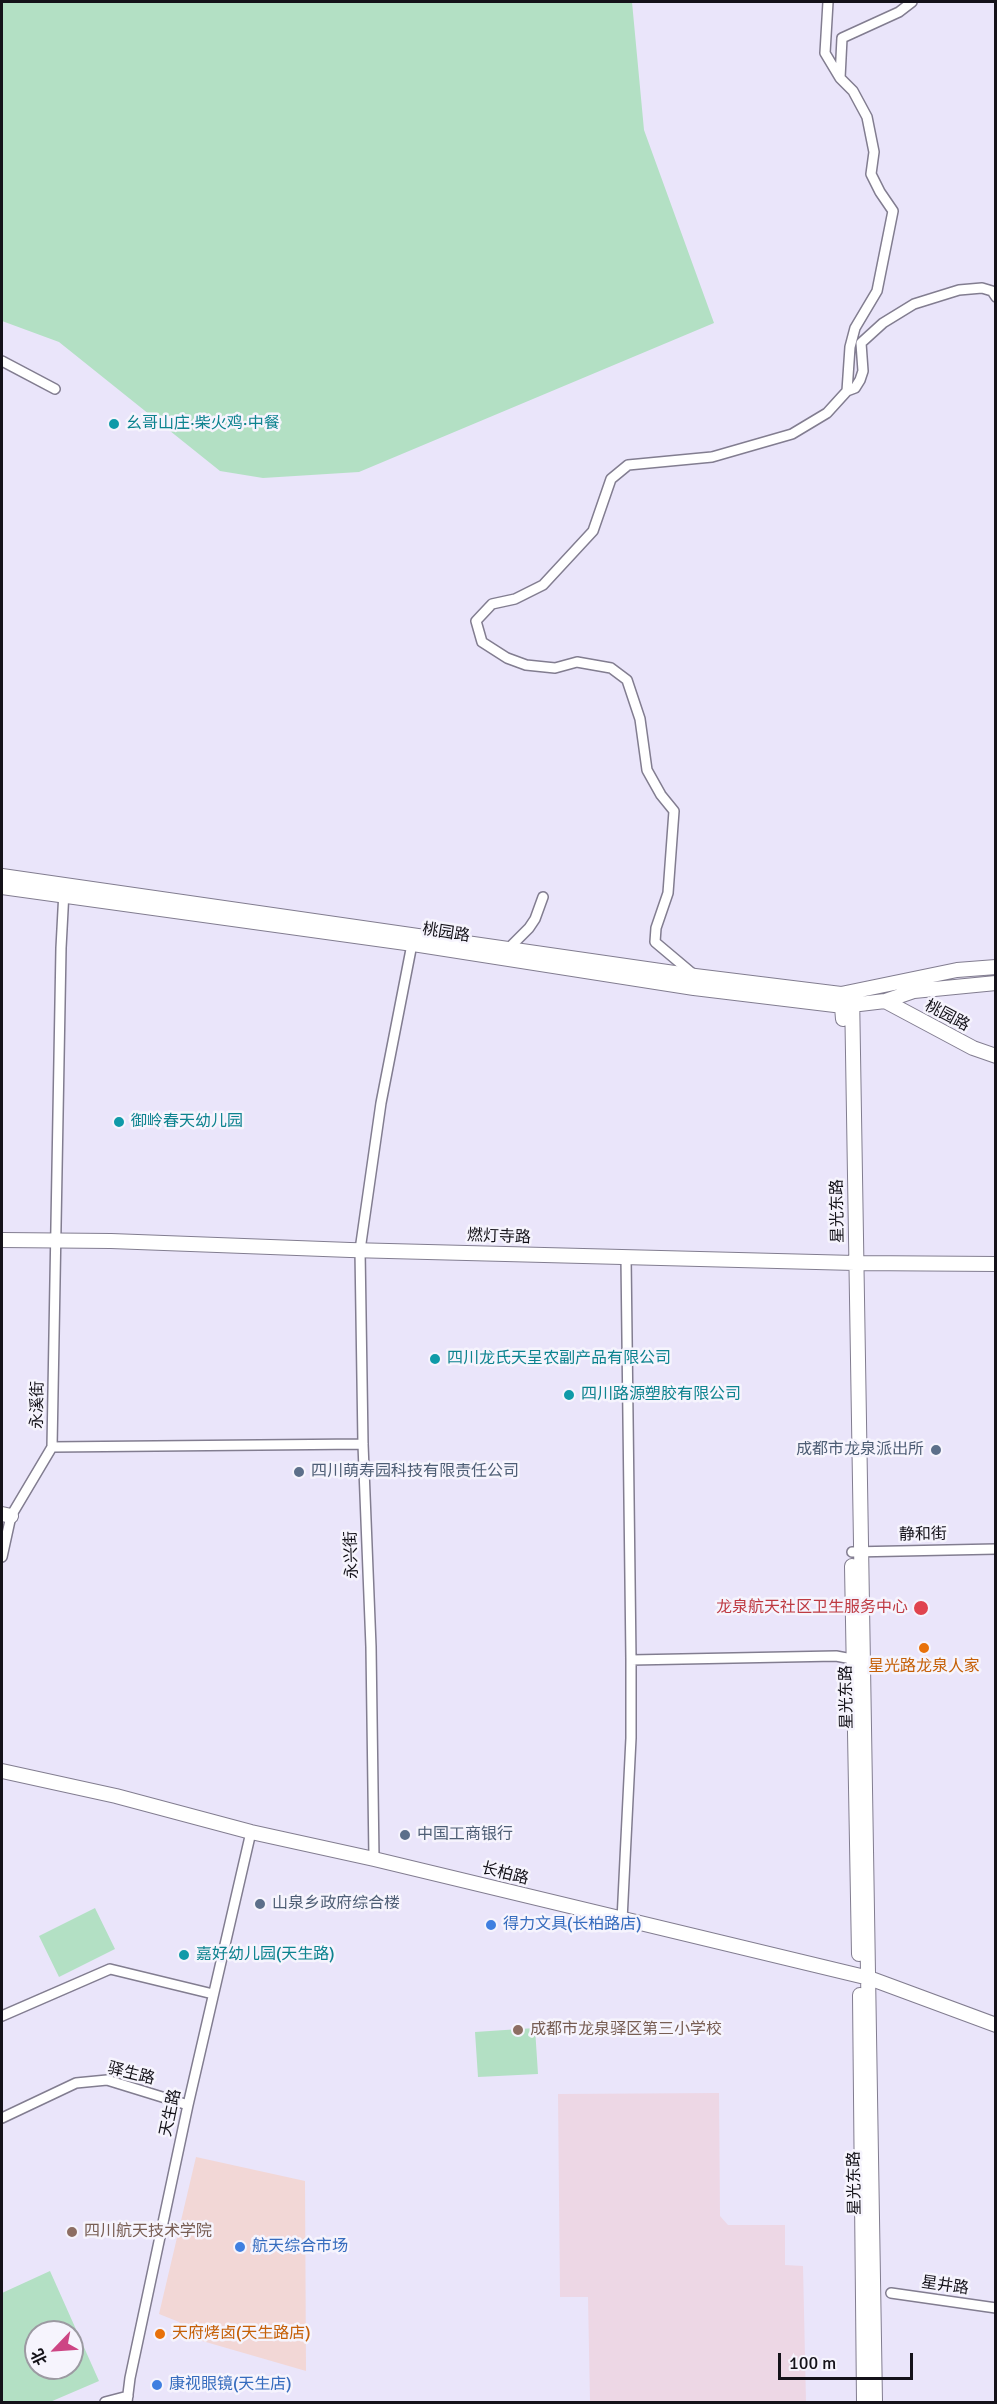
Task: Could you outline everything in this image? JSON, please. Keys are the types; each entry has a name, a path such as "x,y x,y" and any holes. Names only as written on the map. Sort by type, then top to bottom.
{"main road":[{"path":"2,876 64,891"},
{"name":"桃园路","path":"2,887 64,891 413,939 694,988 885,1001 914,991 996,983"},
{"path":"413,939 508,949 847,999 957,970 996,967"},
{"name":"星光东路","path":"847,999 864,1977 875,2403"},
{"name":"桃园路","path":"885,1001 973,1048 996,1056"},
{"name":"燃灯寺路","path":"2,1240 626,1257 996,1264"},
{"name":"星光东路","path":"856,1552 852,1659 864,1977 864,2403"},
{"name":"长柏路","path":"2,1771 116,1796 251,1832 374,1859 864,1977 996,2025"}],"street":[{"path":"828,2 825,53 840,78 853,91 867,117 874,152 871,174 893,211 877,291 855,328 850,347 847,391"},
{"path":"840,78 842,38 899,12 912,2"},
{"path":"695,976 655,942 656,928 668,893 674,811 660,795 647,770 640,719 627,680 611,668 577,662 555,668 526,665 507,658 482,642 476,621 492,603 515,599 543,585 593,531 611,479 628,465 712,457 792,434 827,413 847,391 855,388 863,371 861,343 883,323 914,304 958,290 982,288 992,291 996,297"},
{"path":"2,361 55,389"},
{"name":"永溪街","path":"2,1557 6,1515 52,1447 64,891"},
{"path":"508,949 529,928 543,897"},
{"name":"永兴街","path":"374,1859 371,1647 363,1444 360,1250 381,1103 413,939"},
{"path":"622,1920 631,1738 626,1257"},
{"path":"52,1447 363,1444"},
{"name":"静和街","path":"856,1552 996,1549"},
{"path":"631,1660 836,1656 852,1659"},
{"name":"天生路","path":"128,2399 130,2378 188,2105 251,1832"},
{"path":"2,2016 110,1969 213,1994"},
{"name":"驿生路","path":"2,2118 76,2083 107,2080 188,2105"},
{"name":"星井路","path":"891,2293 996,2308"},
{"path":"105,2403 128,2399"}],"shaded area":[{"path":"719,2093 720,2216 728,2225 785,2225 785,2265 803,2266 806,2402 590,2402 588,2297 560,2297 558,2094"},
{"name":"航天综合市场","path":"196,2157 305,2181 306,2371 192,2338 179,2322 159,2314"}],"green space":[{"path":"2,2 632,2 644,130 714,323 359,472 263,478 220,471 59,342 2,321"},
{"path":"95,1908 115,1949 59,1977 39,1936"},
{"path":"535,2028 538,2074 478,2077 475,2032"},
{"path":"50,2271 72,2320 24,2320 24,2380 84,2380 84,2347 99,2381 50,2402 2,2402 2,2293"}],"place":[{"name":"幺哥山庄·柴火鸡·中餐","path":"114,424"},
{"name":"御岭春天幼儿园","path":"119,1122"},
{"name":"四川龙氏天呈农副产品有限公司","path":"435,1359"},
{"name":"四川路源塑胶有限公司","path":"569,1395"},
{"name":"成都市龙泉派出所","path":"936,1450"},
{"name":"四川萌寿园科技有限责任公司","path":"299,1472"},
{"name":"龙泉航天社区卫生服务中心","path":"921,1608"},
{"name":"星光路龙泉人家","path":"924,1648"},
{"name":"中国工商银行","path":"405,1835"},
{"name":"山泉乡政府综合楼","path":"260,1904"},
{"name":"得力文具(长柏路店)","path":"491,1925"},
{"name":"嘉好幼儿园(天生路)","path":"184,1955"},
{"name":"成都市龙泉驿区第三小学校","path":"518,2030"},
{"name":"四川航天技术学院","path":"72,2232"},
{"name":"航天综合市场","path":"240,2247"},
{"name":"天府烤卤(天生路店)","path":"160,2334"},
{"name":"康视眼镜(天生店)","path":"157,2385"}]}
